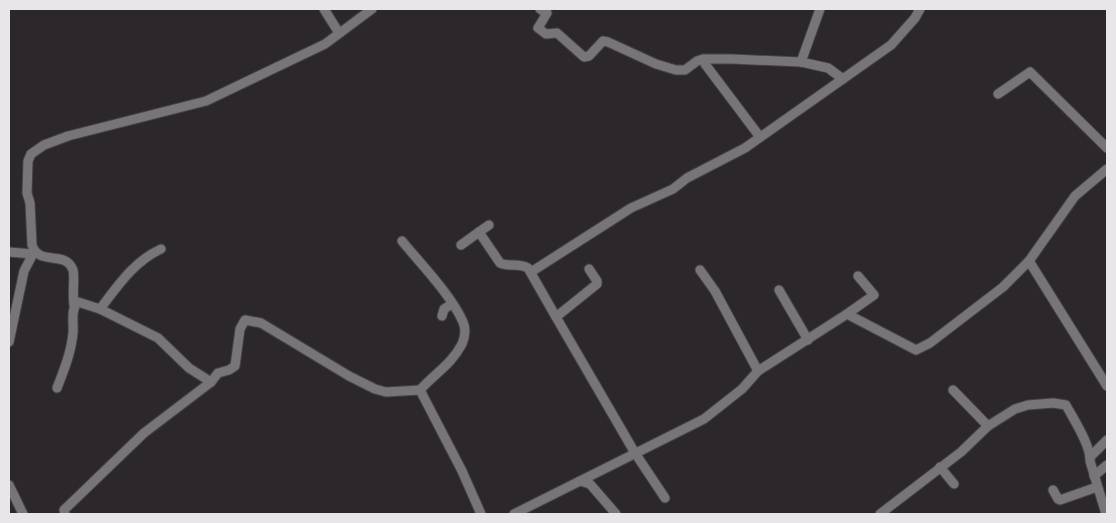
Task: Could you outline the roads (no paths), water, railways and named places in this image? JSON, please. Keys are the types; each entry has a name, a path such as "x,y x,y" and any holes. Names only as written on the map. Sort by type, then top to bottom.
{"street":[{"path":"324,9 339,33"},
{"path":"9,342 24,271 33,253 30,203 27,193 28,161 31,154 44,145 68,136 206,101 325,44 372,9"},
{"path":"540,9 547,13 538,28 546,34 557,33 587,57 603,41 656,64 676,70 685,70 703,59 801,62 828,68 843,79"},
{"path":"801,62 820,9"},
{"path":"531,272 631,208 673,189 687,178 745,148 891,45 916,18 920,9"},
{"path":"705,64 760,137"},
{"path":"998,94 1030,72 1107,148"},
{"path":"847,314 916,350 930,343 1002,287 1028,261 1075,196 1107,169"},
{"path":"461,244 489,225"},
{"path":"478,232 500,263 524,266 531,272 635,453 665,498"},
{"path":"65,514 64,510 144,433 211,382 218,373 236,366 240,329 245,320 261,324 349,376 375,389 386,392 420,390 433,376 450,363 464,338 463,322 452,304 402,241"},
{"path":"100,309 129,272 144,259 161,249"},
{"path":"9,252 33,253 39,256 60,259 70,264 74,274 72,295 74,305 73,334 70,353 57,388"},
{"path":"1028,261 1107,386"},
{"path":"556,318 597,284 589,269"},
{"path":"700,270 715,291 758,371"},
{"path":"514,514 704,420 742,389 758,371 874,295 858,276"},
{"path":"778,290 808,340"},
{"path":"74,305 78,302 100,309 158,338 189,368 211,382"},
{"path":"442,316 444,309 452,304"},
{"path":"420,390 458,463 481,514"},
{"path":"953,390 988,426"},
{"path":"880,514 961,452 988,426 1016,409 1028,405 1060,403 1066,405 1087,446 1106,514"},
{"path":"1090,457 1107,440"},
{"path":"1094,476 1107,465"},
{"path":"940,467 954,484"},
{"path":"580,481 590,484 616,514"},
{"path":"9,486 23,514"},
{"path":"1053,490 1060,500 1097,487"}]}
